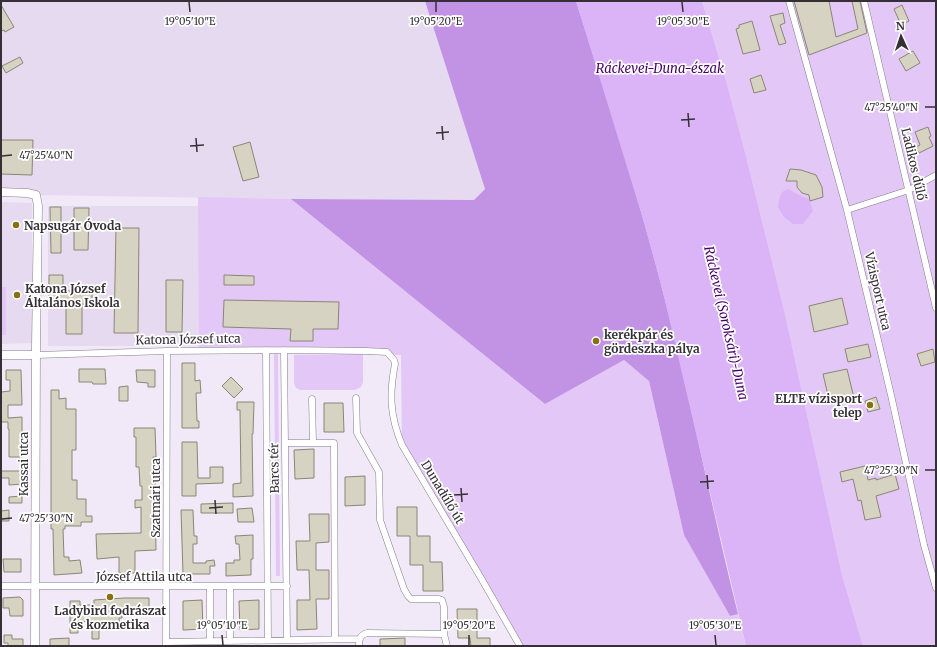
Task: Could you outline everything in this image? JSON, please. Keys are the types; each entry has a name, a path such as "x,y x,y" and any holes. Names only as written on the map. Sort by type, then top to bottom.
{"street":[{"name":"Vízisport utca","path":"789,1 847,210 891,395 924,545 936,588"},
{"name":"Ladikos dűlő","path":"864,1 936,308"},
{"path":"847,210 909,190 936,175"},
{"name":"Kassai utca","path":"1,192 36,195 38,206 35,646"},
{"name":"Katona József utca","path":"1,355 167,350 375,351"},
{"name":"Szatmári utca","path":"166,644 167,350"},
{"name":"Barcs tér","path":"266,350 268,640"},
{"name":"Barcs tér","path":"284,350 287,640"},
{"name":"Dunadűlő út","path":"375,351 387,352 394,360 395,364 390,396 392,411 402,445 520,646"},
{"path":"356,398 356,433 379,472 380,520 404,589 411,599 442,600 444,608 444,634 448,646"},
{"path":"312,399 314,443"},
{"path":"285,443 334,443 335,639"},
{"name":"József Attila utca","path":"1,586 287,586"},
{"path":"210,586 210,641"},
{"path":"230,586 230,641"},
{"path":"166,644 202,644 210,641 230,641 239,643 268,640 335,639 359,643 362,635 367,633 444,634"}],"shaded area":[{"path":"1,1 425,1 485,189 474,200 291,199 36,195 1,193"},
{"path":"425,1 576,1 632,180 662,288 738,614 730,616 684,535 649,381 624,360 545,404 291,199 474,200 485,189"},
{"path":"702,1 936,1 936,646 863,646 842,575 785,314 746,156 727,84"},
{"path":"198,197 291,199 545,404 624,360 649,381 684,535 730,616 738,614 746,646 518,646 402,451 401,355 363,354 363,382 361,387 355,390 300,390 296,388 294,383 294,355 355,354 199,349"},
{"name":"Katona József Általános Iskola","path":"1,202 32,203 32,343 1,344"},
{"path":"48,206 199,206 199,346 48,346"},
{"path":"1,287 6,287 6,335 1,335"},
{"path":"274,354 278,354 280,576 276,576"}],"water":[{"name":"Ráckevei-Duna-észak","path":"576,1 702,1 727,84 746,156 785,314 842,575 863,646 746,646 662,288 643,219"},
{"path":"788,189 809,199 813,211 803,224 793,224 784,217 778,207 782,192"}],"building":[{"path":"794,1 829,1 836,37 858,29 852,1 860,1 867,33 809,55"},
{"path":"1,5 14,27 5,32 4,30 1,31"},
{"path":"902,5 909,21 901,25 894,9"},
{"path":"783,13 785,23 780,25 786,43 779,45 770,16"},
{"path":"752,21 760,50 743,54 736,29 739,28 739,25"},
{"path":"913,51 920,63 906,71 899,59"},
{"path":"20,57 23,63 6,73 2,66"},
{"path":"761,75 766,90 754,93 750,79"},
{"path":"928,127 931,136 929,137 933,146 919,153 916,147 920,145 915,132"},
{"path":"1,140 33,140 32,175 1,174"},
{"path":"250,142 259,177 243,181 233,147"},
{"path":"790,169 801,170 816,175 822,187 823,197 810,201 809,195 802,193 797,187 797,181 786,181"},
{"path":"50,207 61,207 61,253 51,253"},
{"path":"74,208 89,208 88,250 74,250"},
{"path":"116,228 139,228 138,333 114,333"},
{"path":"49,275 63,275 63,291 92,291 92,305 82,304 82,334 66,334 66,304 49,304"},
{"path":"224,275 254,276 254,285 224,285"},
{"path":"166,280 183,280 182,332 166,332"},
{"path":"842,298 848,324 814,332 809,306"},
{"path":"224,300 339,302 338,329 313,329 313,341 290,341 291,329 223,327"},
{"path":"868,344 871,357 848,362 845,349"},
{"path":"933,349 935,362 921,366 917,354"},
{"path":"182,363 195,363 195,381 200,380 201,393 196,393 197,421 199,421 199,428 182,428"},
{"path":"79,369 105,369 106,384 79,382"},
{"path":"847,369 854,398 830,404 823,374"},
{"path":"6,370 21,370 22,405 8,405 8,418 22,417 22,457 9,457 8,422 1,422 1,392 10,391 10,380 6,380"},
{"path":"136,370 155,370 155,387 148,387 148,383 137,382"},
{"path":"231,377 243,389 234,398 222,386"},
{"path":"128,386 128,401 119,401 119,387"},
{"path":"51,390 59,390 59,399 66,398 66,409 76,409 76,450 72,450 72,480 77,480 77,499 86,499 86,516 92,516 92,522 81,522 81,526 65,526 65,529 63,529 64,557 69,557 69,561 80,560 82,573 54,575 53,529 51,529"},
{"path":"876,397 880,409 868,412 865,401"},
{"path":"237,402 254,402 252,434 253,496 233,497 233,484 241,483 240,410 237,410"},
{"path":"324,403 343,403 344,432 324,432"},
{"path":"134,428 155,428 156,457 153,457 153,481 155,480 156,550 135,551 135,573 119,573 119,557 97,559 96,534 141,533 141,507 135,508 135,500 142,500 142,486 140,486 139,467 136,467 136,437 134,437"},
{"path":"182,442 197,442 198,478 210,478 210,467 223,467 223,483 196,484 196,496 182,496"},
{"path":"314,449 314,478 295,479 294,450"},
{"path":"865,466 868,480 876,478 876,480 895,474 899,489 876,496 881,517 865,520 861,500 858,501 853,479 842,482 840,472"},
{"path":"1,471 21,471 22,484 9,485 9,478 1,478"},
{"path":"365,476 365,505 345,506 345,477"},
{"path":"22,496 22,503 9,503 9,497"},
{"path":"233,503 233,513 201,513 201,504"},
{"path":"397,507 417,507 417,536 430,536 430,562 442,562 443,591 423,591 423,565 410,565 410,536 397,536"},
{"path":"252,508 254,522 238,522 237,509"},
{"path":"9,510 9,521 1,521 1,511"},
{"path":"181,510 193,510 194,536 197,536 197,544 193,544 193,563 206,563 206,561 214,560 215,566 210,566 210,574 183,574"},
{"path":"309,514 329,514 329,542 316,543 316,570 329,570 329,599 316,599 317,629 297,630 297,600 310,600 309,570 297,570 296,541 310,541"},
{"path":"253,535 251,575 226,576 226,563 234,563 234,560 240,560 239,544 236,544 235,536"},
{"path":"3,559 21,559 21,572 4,572"},
{"path":"20,597 23,600 23,616 10,616 9,608 3,608 3,598"},
{"path":"149,598 149,610 141,610 141,608 125,608 125,611 121,611 122,618 119,618 120,628 99,629 99,639 92,639 92,621 78,622 78,633 70,633 70,601 80,601 80,605 94,605 94,600"},
{"path":"202,600 203,629 183,630 183,601"},
{"path":"259,600 259,629 240,630 239,601"},
{"path":"457,609 477,609 477,638 490,638 490,646 471,646 470,638 458,638"},
{"path":"4,635 12,635 12,639 23,639 23,646 8,646 8,643 4,643"},
{"path":"69,638 69,646 50,646 50,639"},
{"path":"405,638 405,646 380,646 380,639"}],"place":[{"name":"Napsugár Óvoda","path":"16,225"},
{"name":"Katona József Általános Iskola","path":"17,295"},
{"name":"kerékpár és gördeszka pálya","path":"596,341"},
{"name":"ELTE vízisport telep","path":"870,405"},
{"name":"Ladybird fodrászat és kozmetika","path":"110,597"}],"water label":[{"name":"Ráckevei (Soroksári)-Duna","path":"726,323"}]}
